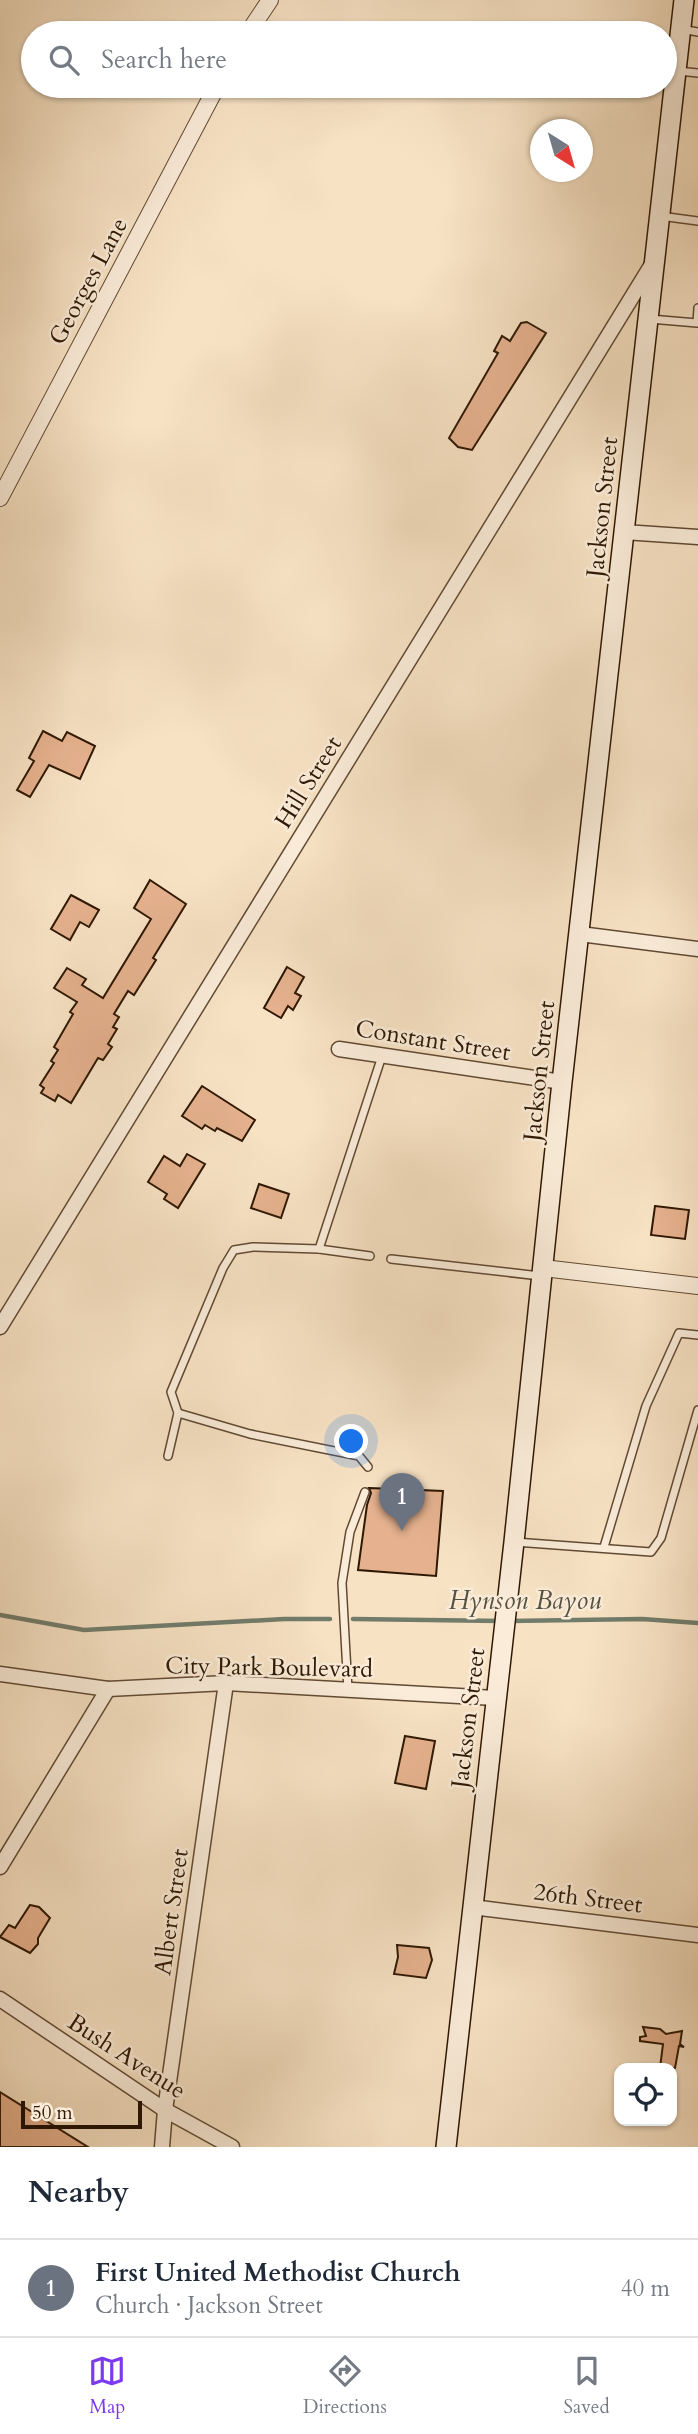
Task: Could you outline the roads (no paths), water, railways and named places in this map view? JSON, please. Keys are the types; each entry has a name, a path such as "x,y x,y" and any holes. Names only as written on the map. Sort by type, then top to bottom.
{"main road":[{"name":"Jackson Street","path":"677,68 689,30 684,0"},
{"name":"Jackson Street","path":"446,2147 673,98"}],"street":[{"path":"256,21 270,0"},
{"name":"Georges Lane","path":"0,498 211,98"},
{"name":"Hill Street","path":"0,1327 654,261"},
{"path":"624,532 698,537"},
{"path":"580,934 698,949"},
{"name":"Constant Street","path":"339,1049 562,1082"},
{"path":"542,1272 698,1286"},
{"name":"City Park Boulevard","path":"0,1674 107,1689 226,1683 495,1698"},
{"name":"Albert Street","path":"162,2147 226,1683"},
{"path":"0,1867 107,1689"},
{"name":"26th Street","path":"472,1907 698,1934"},
{"name":"Bush Avenue","path":"0,1999 216,2143 232,2147"}],"lane":[{"path":"677,71 698,73"},
{"path":"659,216 698,221"},
{"path":"648,318 697,323 698,307"},
{"path":"319,1249 382,1055"},
{"path":"168,1456 178,1413 172,1392 223,1268 234,1250 253,1247 319,1249 370,1256"},
{"path":"391,1259 542,1272"},
{"path":"604,1547 646,1406 679,1333 698,1335"},
{"path":"514,1542 651,1552 661,1538 698,1410"},
{"path":"178,1413 250,1434 359,1456 368,1467"},
{"path":"348,1690 342,1583 350,1532 365,1492"}],"waterway":[{"name":"Hynson Bayou","path":"0,1615 84,1630 330,1619"},
{"name":"Hynson Bayou","path":"353,1619 501,1621"},
{"name":"Hynson Bayou","path":"510,1621 642,1619 698,1623"}],"place":[{"name":"First United Methodist Church","path":"402,1531"}]}
